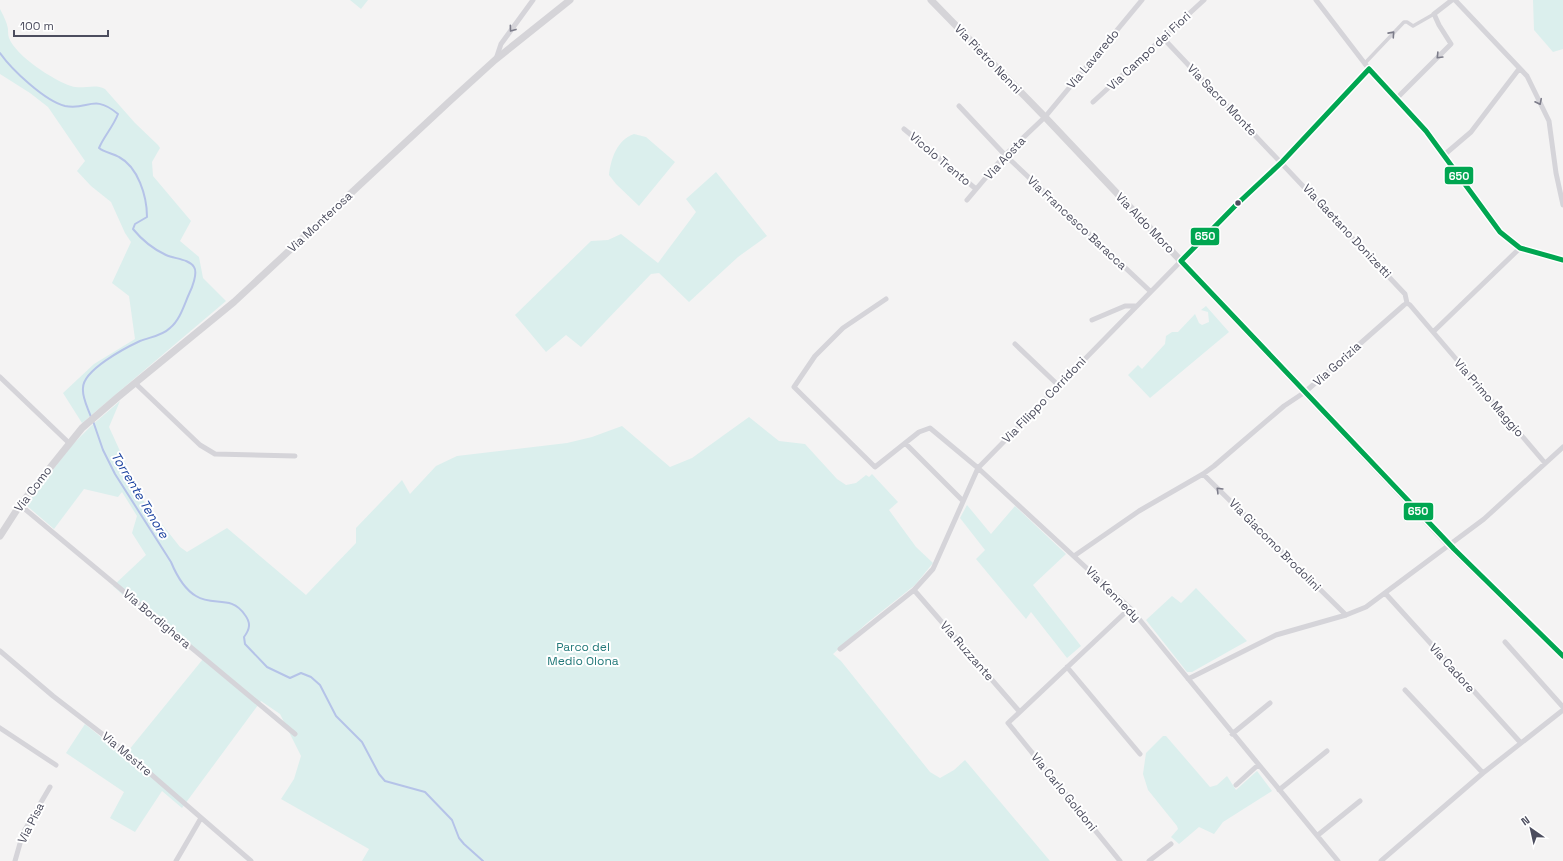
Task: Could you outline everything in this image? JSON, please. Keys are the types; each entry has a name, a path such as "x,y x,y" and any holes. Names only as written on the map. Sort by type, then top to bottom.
{"main road":[{"name":"Via Monterosa","path":"69,443 82,428 234,302 397,149 495,60 570,0"},
{"name":"Via Pietro Nenni","path":"931,0 1045,117"},
{"name":"Via Aldo Moro","path":"1045,117 1450,545 1563,656"},
{"name":"Via Como","path":"0,536 20,505 69,443"}],"street":[{"path":"495,60 501,44 533,0"},
{"name":"Via Lavaredo","path":"1045,117 1142,0"},
{"name":"Via Campo dei Fiori","path":"1093,102 1204,0"},
{"path":"1316,0 1366,62 1369,69 1398,98 1444,156 1488,218 1510,241 1520,248 1563,260"},
{"path":"1366,62 1404,22 1413,26 1434,14 1453,0 1484,29 1527,76 1549,121 1556,173 1563,205"},
{"path":"1398,98 1451,44 1438,25 1434,14"},
{"name":"Via Sacro Monte","path":"1163,38 1282,162"},
{"name":"Via Filippo Corridoni","path":"840,649 914,590 933,569 978,468 1135,306 1236,205 1282,162 1369,69"},
{"path":"1444,156 1471,132 1519,69"},
{"name":"Via Francesco Baracca","path":"959,106 1005,155 1150,291"},
{"name":"Via Aosta","path":"967,200 1005,155 1045,117"},
{"name":"Vicolo Trento","path":"904,129 976,189"},
{"name":"Via Gaetano Donizetti","path":"1282,162 1405,294 1408,303"},
{"path":"1408,303 1432,332 1520,248"},
{"path":"886,299 843,328 815,356 794,387 875,467 905,443 963,501"},
{"name":"Via Gorizia","path":"1074,556 1139,511 1203,474 1284,406 1305,392 1404,304 1408,303"},
{"path":"1092,320 1125,306 1135,306"},
{"name":"Via Primo Maggio","path":"1432,332 1545,463"},
{"path":"1015,344 1058,385"},
{"path":"0,377 69,443"},
{"path":"135,383 200,445 216,454 296,456"},
{"name":"Via Kennedy","path":"905,443 919,432 930,428 978,468 1130,608 1232,734 1318,835 1338,861"},
{"path":"1188,679 1276,635 1346,615 1366,607 1497,508 1563,447"},
{"name":"Via Giacomo Brodolini","path":"1203,474 1346,615"},
{"name":"Via Bordighera","path":"20,505 295,734"},
{"name":"Via Ruzzante","path":"914,590 1019,711"},
{"name":"Via Cadore","path":"1384,593 1520,742"},
{"path":"1019,711 1130,608"},
{"path":"1505,642 1563,707"},
{"name":"Via Mestre","path":"0,651 53,696 123,750 251,861"},
{"path":"1067,667 1140,754"},
{"path":"1405,690 1483,773"},
{"path":"1232,734 1270,703"},
{"path":"1381,861 1520,742 1563,710"},
{"name":"Via Carlo Goldoni","path":"1019,711 1008,723 1120,861"},
{"path":"0,728 56,765"},
{"path":"1279,790 1328,751"},
{"path":"1236,785 1258,765"},
{"name":"Via Pisa","path":"15,861 23,833 50,787"},
{"path":"1318,835 1360,801"},
{"path":"176,861 201,818"},
{"path":"1149,861 1171,844"}],"green space":[{"path":"350,0 368,0 361,9"},
{"path":"1533,0 1563,0 1563,49 1553,52 1534,30"},
{"path":"0,9 7,24 9,38 13,45 27,60 45,73 71,86 101,87 105,89 135,123 158,145 160,148 152,162 153,176 191,221 180,241 199,257 203,278 226,301 82,423 63,393 94,364 135,339 129,296 112,283 131,242 125,233 111,202 91,186 77,171 85,161 48,107 30,93 0,74"},
{"path":"634,134 646,137 675,162 639,206 616,184 609,175 613,156 619,145"},
{"path":"716,172 767,236 738,257 689,302 659,273 651,274 581,347 566,335 546,352 515,315 591,241 608,240 621,234 658,263 696,212 686,199"},
{"path":"1206,306 1229,332 1150,398 1128,375 1138,365 1142,369 1165,344 1166,336 1172,332 1178,332 1195,314 1199,323 1202,325 1209,322 1208,312 1201,310"},
{"name":"Parco del Medio Olona","path":"120,401 109,427 142,499 180,547 187,552 227,528 306,595 356,543 356,528 402,480 410,494 436,466 457,456 567,443 592,437 622,426 670,467 692,458 749,417 779,441 805,444 837,479 846,485 856,483 866,475 869,477 872,474 898,502 889,510 916,547 933,563 915,585 867,623 833,654 841,661 930,772 940,778 954,770 965,760 1050,861 362,861 369,849 281,799 294,779 301,756 280,714 261,701 182,808 162,791 135,832 110,818 124,792 66,753 85,724 124,756 203,659 156,625 113,586 146,555 132,533 137,516 122,492 118,497 84,489 54,529 26,505 72,445"},
{"path":"967,505 991,534 1015,506 1066,554 1033,585 1081,646 1067,658 1031,612 1026,619 976,559 985,550 960,518"},
{"path":"1196,588 1247,641 1192,672 1187,672 1146,620 1172,596 1181,603"},
{"path":"1163,736 1166,736 1210,787 1217,785 1227,776 1236,790 1257,771 1272,791 1223,822 1214,834 1199,827 1179,844 1171,837 1178,829 1177,826 1148,790 1143,774 1146,753"}],"waterway":[{"name":"Torrente Tenore","path":"0,53 12,68 39,92 57,103 73,107 91,104 102,105 118,114 99,148 126,162 140,183 147,209 147,217 135,224 133,229 152,247 166,255 189,262 195,270 192,288 173,325 167,331 140,341 115,354 97,367 85,381 83,388 84,399 91,417"},
{"name":"Torrente Tenore","path":"93,421 103,450 115,474 171,562 181,581 188,589 202,599 228,603 240,609 249,623 249,629 244,637 245,644 267,667 290,678 301,673 311,677 320,685 336,716 362,742 379,774 385,781 425,792 452,820 459,838 464,844 483,861"}],"transit line":[{"name":"650","path":"1369,69 1282,162 1236,205 1181,261 1454,549 1563,656"},
{"name":"650","path":"1369,69 1426,131 1500,232 1520,248 1563,260"}]}
